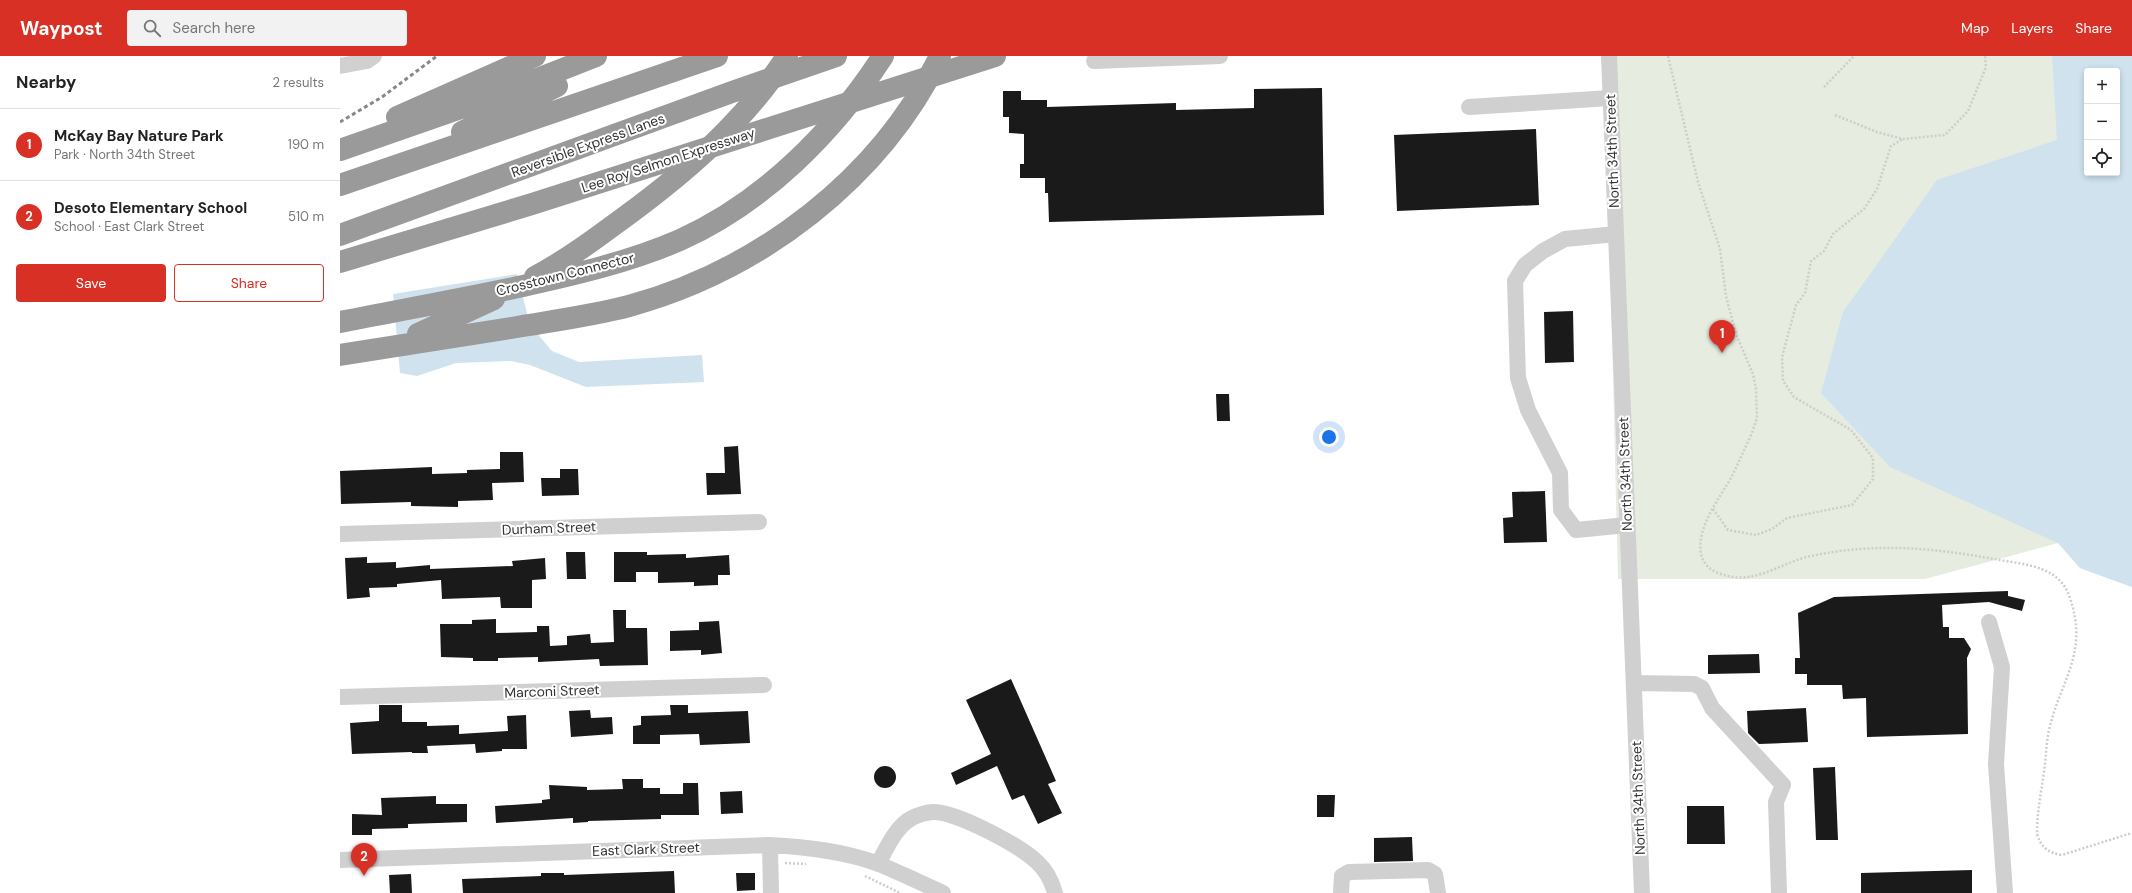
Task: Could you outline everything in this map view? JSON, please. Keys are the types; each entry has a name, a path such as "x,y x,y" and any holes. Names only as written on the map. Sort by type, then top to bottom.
{"highway":[{"path":"340,142 535,56"},
{"path":"340,150 492,97 596,56"},
{"path":"400,164 577,76 610,56"},
{"path":"340,185 717,56"},
{"path":"340,366 392,346 470,311 537,276 588,244 647,202 693,164 752,104 787,56"},
{"name":"Reversible Express Lanes","path":"340,235 732,92 836,56"},
{"name":"Crosstown Connector","path":"340,322 503,290 600,268 627,261 681,239 730,212 773,181 799,158 844,111 883,56"},
{"path":"340,355 595,314 660,296 733,265 797,224 845,184 875,151 902,116 940,56"},
{"name":"Lee Roy Selmon Expressway","path":"340,262 532,204 995,56"}],"street":[{"path":"340,66 366,61 374,56"},
{"path":"1094,61 1220,56"},
{"name":"North 34th Street","path":"1608,56 1642,893"},
{"path":"1469,107 1610,98"},
{"path":"1616,234 1565,239 1543,251 1524,265 1515,281 1518,378 1528,410 1560,473 1561,510 1576,530 1627,526"},
{"name":"Durham Street","path":"340,534 759,522"},
{"path":"1989,622 2002,667 1996,764 2004,893"},
{"path":"1634,683 1694,684 1702,688 1712,708 1783,785 1776,802 1779,893"},
{"name":"Marconi Street","path":"340,697 764,685"},
{"path":"878,864 891,839 912,818 933,812 961,818 993,834 1037,861 1049,877 1055,893"},
{"path":"770,845 771,893"},
{"name":"East Clark Street","path":"340,860 770,845 805,847 836,852 878,864 943,893"},
{"path":"1341,893 1342,876 1348,872 1428,870 1435,874 1438,893"}],"path":[{"path":"1668,56 1698,182 1720,249 1726,296 1736,334 1753,374 1756,389 1757,418 1752,433 1713,509 1702,537 1701,552 1704,563 1711,570 1734,577 1749,577 1809,556 1891,546 1958,552 2040,568 2055,575 2064,583 2070,598 2074,615 2075,657 2049,730 2037,824 2038,838 2045,849 2053,854 2062,855 2132,833"},
{"path":"1824,87 1854,56"},
{"path":"1835,115 1876,132 1903,139 1945,135 1968,112 1986,67 1985,56"},
{"path":"1713,509 1728,530 1756,535 1772,529 1787,518 1852,505 1873,479 1875,466 1873,458 1851,430 1794,397 1784,381 1782,357 1796,305 1806,293 1811,261 1824,250 1833,234 1864,209 1877,189 1891,146 1903,139"},
{"path":"778,863 807,864"},
{"path":"864,876 900,893"}],"shaded area":[{"path":"1605,56 2132,56 2132,587 2080,568 2058,543 1925,579 1618,579"}],"water":[{"path":"2052,56 2132,56 2132,587 2080,568 2058,543 1890,467 1821,393 1843,312 1937,180 2057,140"},
{"path":"517,274 530,325 552,351 579,362 702,355 704,382 586,387 530,365 511,361 456,363 417,376 400,373 393,294"}],"building":[{"path":"1322,88 1324,215 1049,222 1048,193 1045,193 1045,178 1020,178 1020,164 1024,164 1024,134 1009,133 1009,117 1003,117 1003,91 1021,91 1021,100 1047,100 1047,107 1176,103 1176,110 1254,108 1254,89"},
{"path":"1536,129 1539,205 1397,211 1394,135"},
{"path":"1573,311 1574,362 1545,363 1544,312"},
{"path":"1216,394 1229,394 1230,421 1217,421"},
{"path":"738,446 741,494 707,495 706,473 725,473 724,447"},
{"path":"500,452 523,452 524,482 492,483 493,500 458,501 458,507 411,506 411,502 341,504 340,471 432,467 432,474 467,473 467,470 500,469"},
{"path":"560,469 578,469 579,495 542,496 541,478 560,478"},
{"path":"1545,491 1547,542 1504,543 1503,518 1513,517 1512,492"},
{"path":"566,552 585,552 586,579 567,579"},
{"path":"614,552 647,552 647,555 686,554 686,558 729,555 730,575 718,575 718,585 694,586 694,582 658,583 658,572 636,572 636,582 614,582"},
{"path":"367,557 367,563 396,562 396,568 430,565 430,569 513,566 512,561 545,558 546,579 532,580 532,608 501,608 500,597 442,599 441,580 397,584 397,587 369,588 370,597 347,599 345,558"},
{"path":"2008,591 2008,596 2025,600 2022,611 1989,602 1942,605 1943,627 1949,627 1949,638 1964,638 1971,649 1967,658 1968,734 1867,737 1866,698 1843,699 1842,685 1807,685 1807,674 1795,674 1795,658 1800,658 1798,613 1834,597"},
{"path":"613,610 626,610 626,628 647,628 648,665 600,666 599,659 538,662 538,657 498,658 498,661 473,661 473,658 441,657 440,624 472,624 472,620 496,619 496,633 537,632 537,626 549,626 550,646 567,645 567,636 590,634 591,643 614,642"},
{"path":"719,621 722,653 701,655 701,650 670,651 670,631 699,630 699,622"},
{"path":"1759,654 1760,673 1708,674 1708,655"},
{"path":"1011,679 1056,781 1048,784 1062,813 1038,824 1024,795 1012,800 997,766 956,785 951,773 991,754 966,700"},
{"path":"379,705 402,705 402,722 427,722 427,726 459,725 459,734 508,731 507,716 526,715 527,749 502,749 502,751 476,753 475,744 427,746 428,753 412,752 352,754 350,723 379,721"},
{"path":"670,705 688,705 688,713 748,711 750,743 700,745 699,734 660,735 660,744 633,744 633,726 641,725 641,716 671,715"},
{"path":"1806,708 1808,742 1759,744 1748,733 1747,711"},
{"path":"590,710 591,718 612,717 613,734 571,737 569,711"},
{"path":"885,766 893,769 896,777 893,785 885,788 877,785 874,777 877,769"},
{"path":"1835,767 1838,840 1816,840 1813,768"},
{"path":"622,779 643,779 643,788 660,788 660,794 683,794 683,783 698,783 699,815 661,815 661,819 588,821 573,823 573,818 496,823 495,806 542,803 542,800 550,799 549,785 587,787 587,790 623,789"},
{"path":"742,791 743,813 721,814 720,792"},
{"path":"1317,795 1335,795 1334,817 1317,817"},
{"path":"436,796 436,804 467,804 467,822 408,824 408,828 372,829 372,835 352,835 352,814 382,815 381,798"},
{"path":"1687,806 1724,806 1725,844 1687,844"},
{"path":"1412,837 1413,861 1374,862 1374,838"},
{"path":"1972,870 1972,893 1861,893 1861,873"},
{"path":"674,871 675,893 463,893 462,879 541,876 541,873 564,873 564,875"},
{"path":"736,873 755,873 755,890 737,891"},
{"path":"411,874 412,893 390,893 389,875"}],"railway":[{"path":"340,122 382,97 437,56"}],"place":[{"name":"McKay Bay Nature Park","path":"1722,353"},
{"name":"Desoto Elementary School","path":"364,876"}]}
